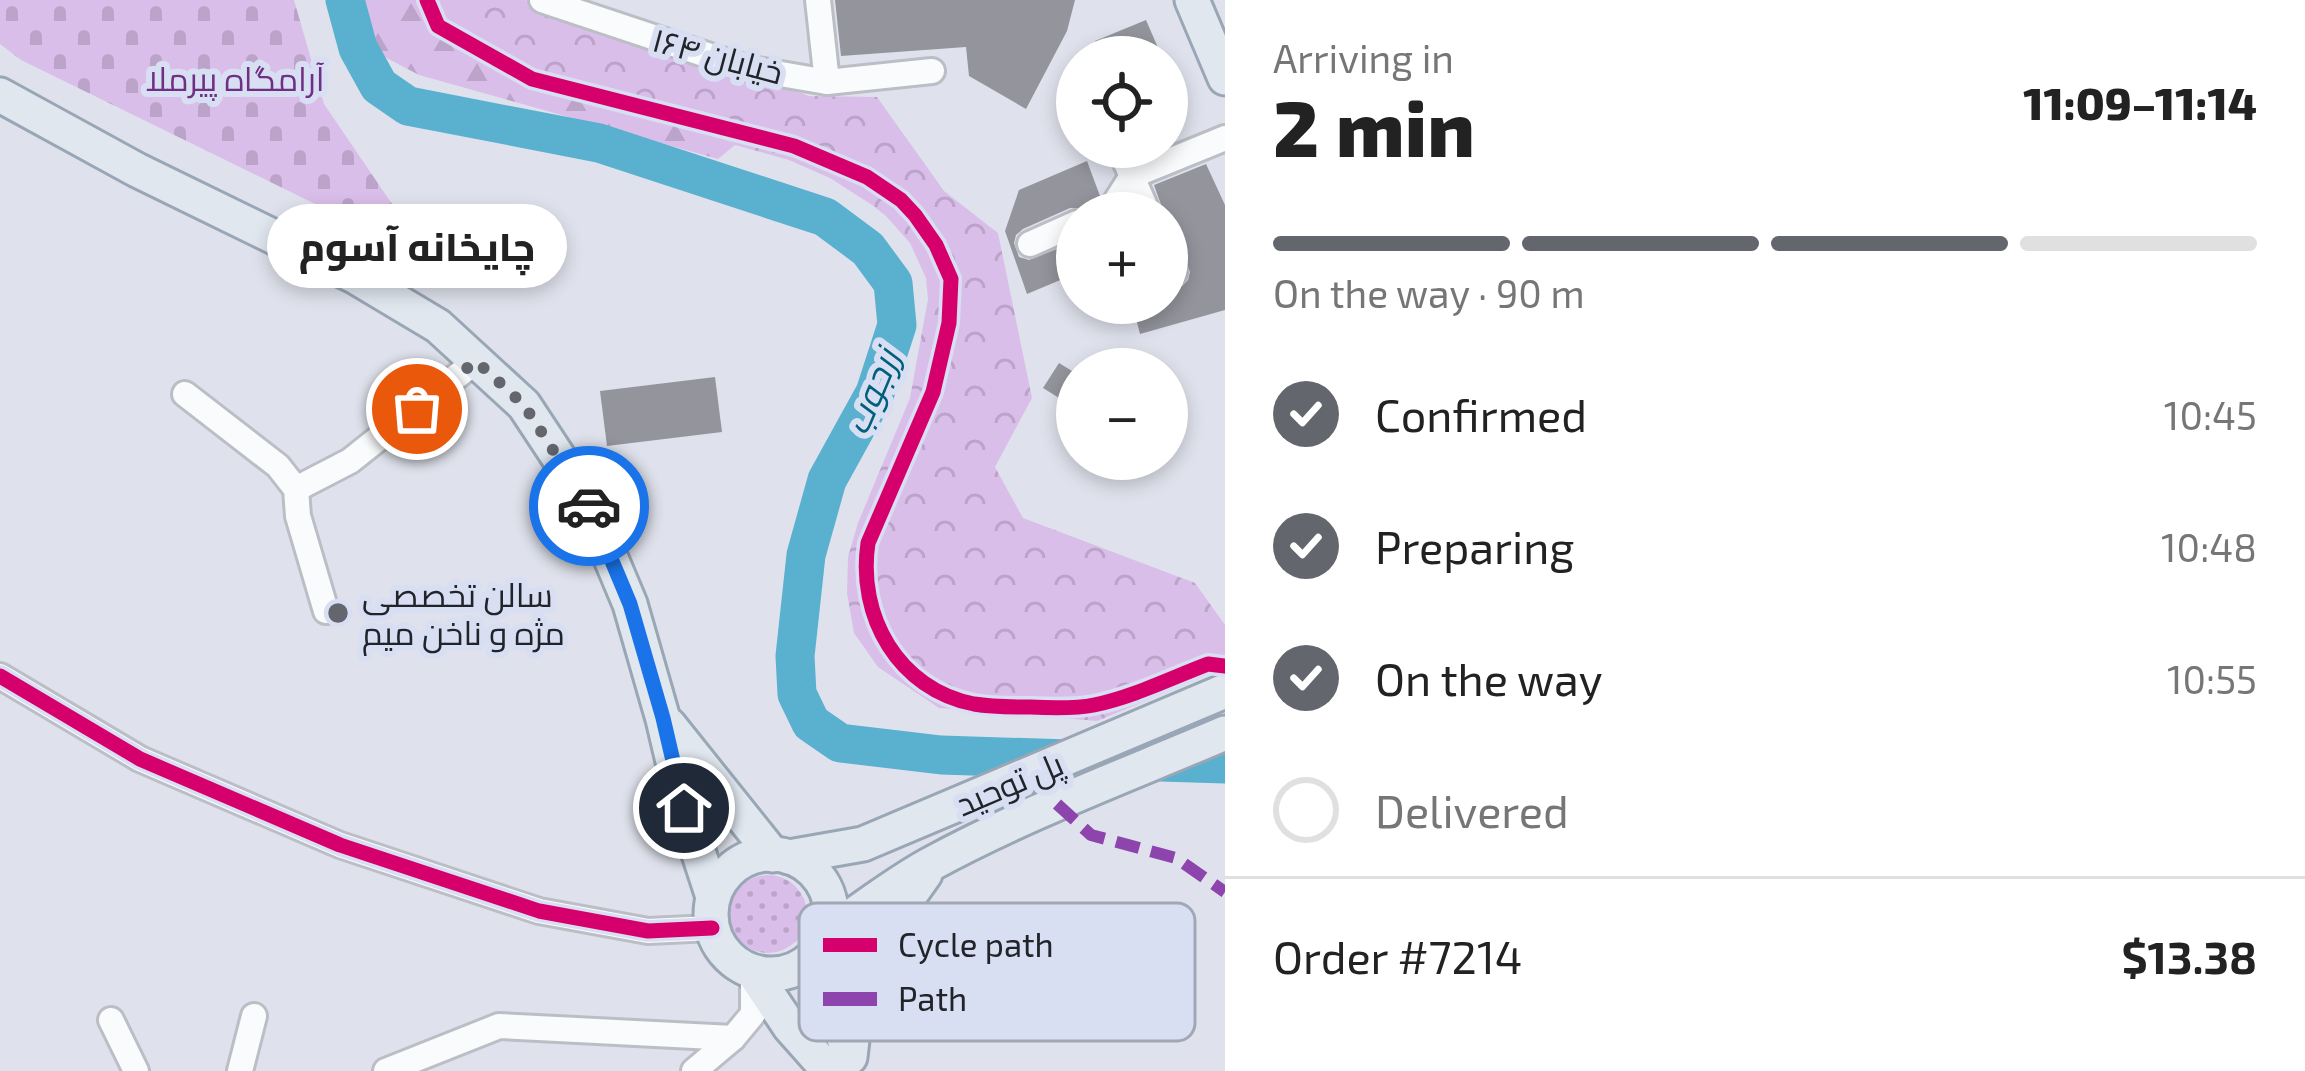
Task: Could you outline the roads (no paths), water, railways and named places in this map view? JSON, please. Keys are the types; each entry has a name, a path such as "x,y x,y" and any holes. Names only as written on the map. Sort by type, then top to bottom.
{"main road":[{"path":"1192,0 1225,78"},
{"path":"0,94 137,170 356,277 438,326 524,405 586,499 630,604 727,955 753,972 799,968"},
{"name":"پل توحید","path":"781,856 863,844 1225,691"},
{"path":"663,718 781,856"},
{"name":"پل توحید","path":"871,903 932,863 1225,733"},
{"path":"863,844 851,863 854,878 871,890 894,885"},
{"path":"713,912 730,871 757,856 781,856 803,863 824,886 828,903"},
{"path":"904,903 932,863"},
{"path":"753,972 799,1033"},
{"path":"810,1041 847,1066"}],"street":[{"name":"خیابان ۱۶۴","path":"542,0 746,68 827,82 932,71"},
{"name":"خیابان ۱۶۴","path":"818,0 827,82"},
{"path":"1122,192 1132,176 1225,139"},
{"path":"1129,168 1139,192"},
{"path":"1030,244 1056,233"},
{"path":"296,489 350,461 476,361"},
{"path":"185,394 278,466 296,489 298,516 326,611"},
{"path":"0,676 140,759 340,845 538,911 648,931 713,912"},
{"path":"694,1071 753,1014 753,972"},
{"path":"240,1071 254,1016"},
{"path":"110,1020 136,1071"},
{"path":"386,1071 430,1061 499,1026 733,1038"}],"waterway":[{"name":"زرجوب","path":"345,0 358,48 379,86 408,106 599,143 825,217 868,249 893,283 897,325 875,393 827,480 806,555 795,656 797,694 811,723 840,743 941,755 1225,764"}],"place":[{"name":"چایخانه آسوم","path":"417,409"},
{"name":"سالن تخصصی مژه و ناخن میم","path":"338,613"}],"park label":[{"name":"آرامگاه پیرملا","path":"235,78"}]}
